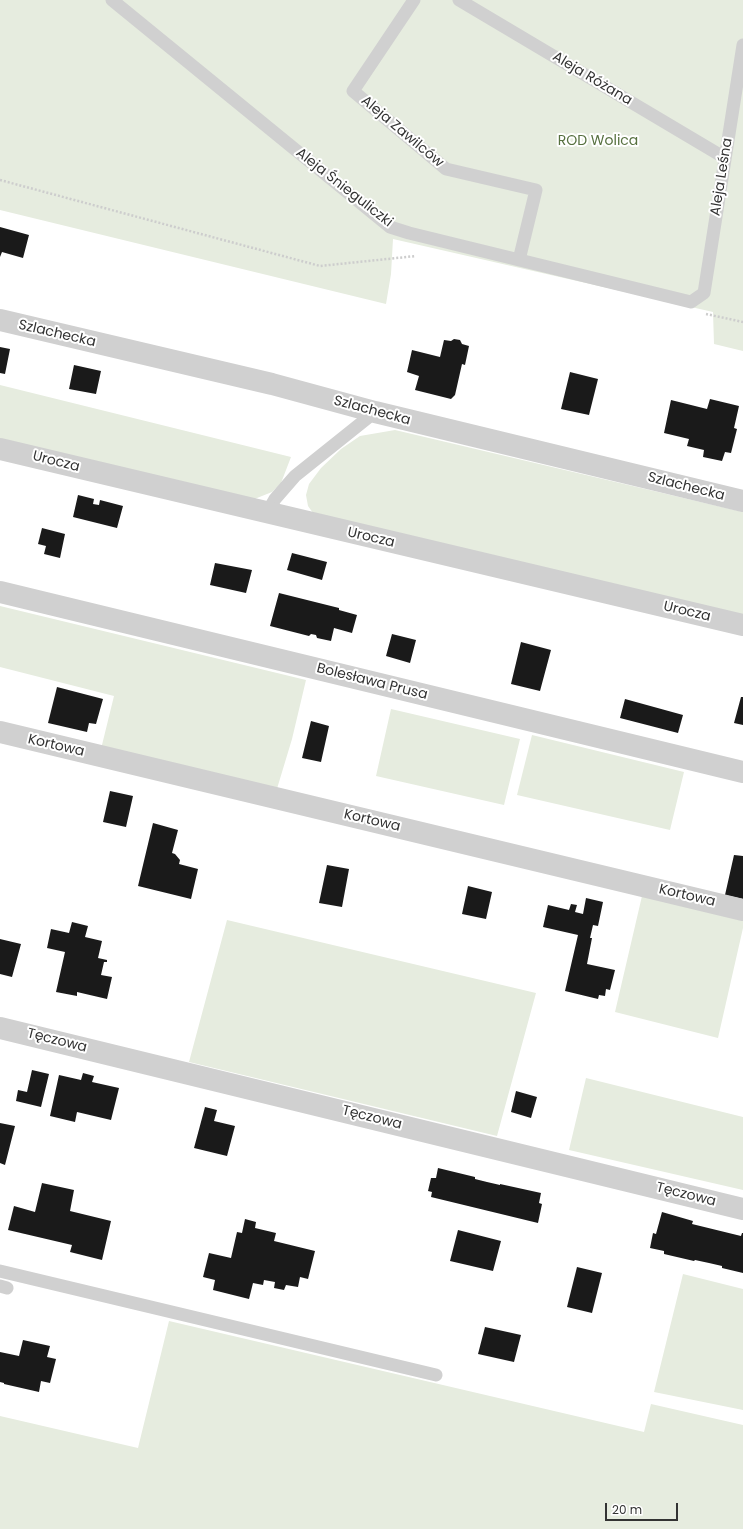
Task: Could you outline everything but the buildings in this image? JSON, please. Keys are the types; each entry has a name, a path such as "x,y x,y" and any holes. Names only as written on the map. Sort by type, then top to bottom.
{"street":[{"name":"Szlachecka","path":"0,320 272,384 375,412 743,501"},
{"name":"Urocza","path":"0,449 743,625"},
{"name":"Bolesława Prusa","path":"0,592 743,772"},
{"name":"Kortowa","path":"0,732 743,910"},
{"name":"Tęczowa","path":"0,1028 743,1209"}],"lane":[{"name":"Aleja Śnieguliczki","path":"112,0 390,227 409,233 691,302"},
{"name":"Aleja Zawilców","path":"414,0 354,91 446,169 536,190 519,260"},
{"name":"Aleja Różana","path":"459,0 725,158"},
{"name":"Aleja Leśna","path":"691,302 704,293 743,45"},
{"path":"268,513 275,499 295,476 375,412"},
{"path":"0,1271 436,1375"}],"path":[{"path":"0,180 320,266 418,256"},
{"path":"705,314 743,322"}],"green space":[{"name":"ROD Wolica","path":"0,0 743,0 743,351 714,344 713,312 393,239 391,274 386,304 0,210"},
{"path":"0,385 291,457 281,483 272,492 252,500 0,441"},
{"path":"395,430 743,512 743,620 313,513 308,506 306,495 309,484 321,468 341,449 360,436"},
{"path":"0,606 306,680 292,739 276,792 101,749 114,696 0,667"},
{"path":"391,709 520,739 504,805 376,776"},
{"path":"532,735 684,772 670,830 517,795"},
{"path":"642,896 743,919 743,928 718,1038 615,1012"},
{"path":"227,920 536,993 497,1136 189,1062"},
{"path":"586,1078 743,1117 743,1190 569,1150"},
{"path":"683,1274 743,1289 743,1410 654,1392"},
{"path":"169,1321 644,1432 651,1404 743,1425 743,1529 0,1529 0,1416 138,1448"}]}
